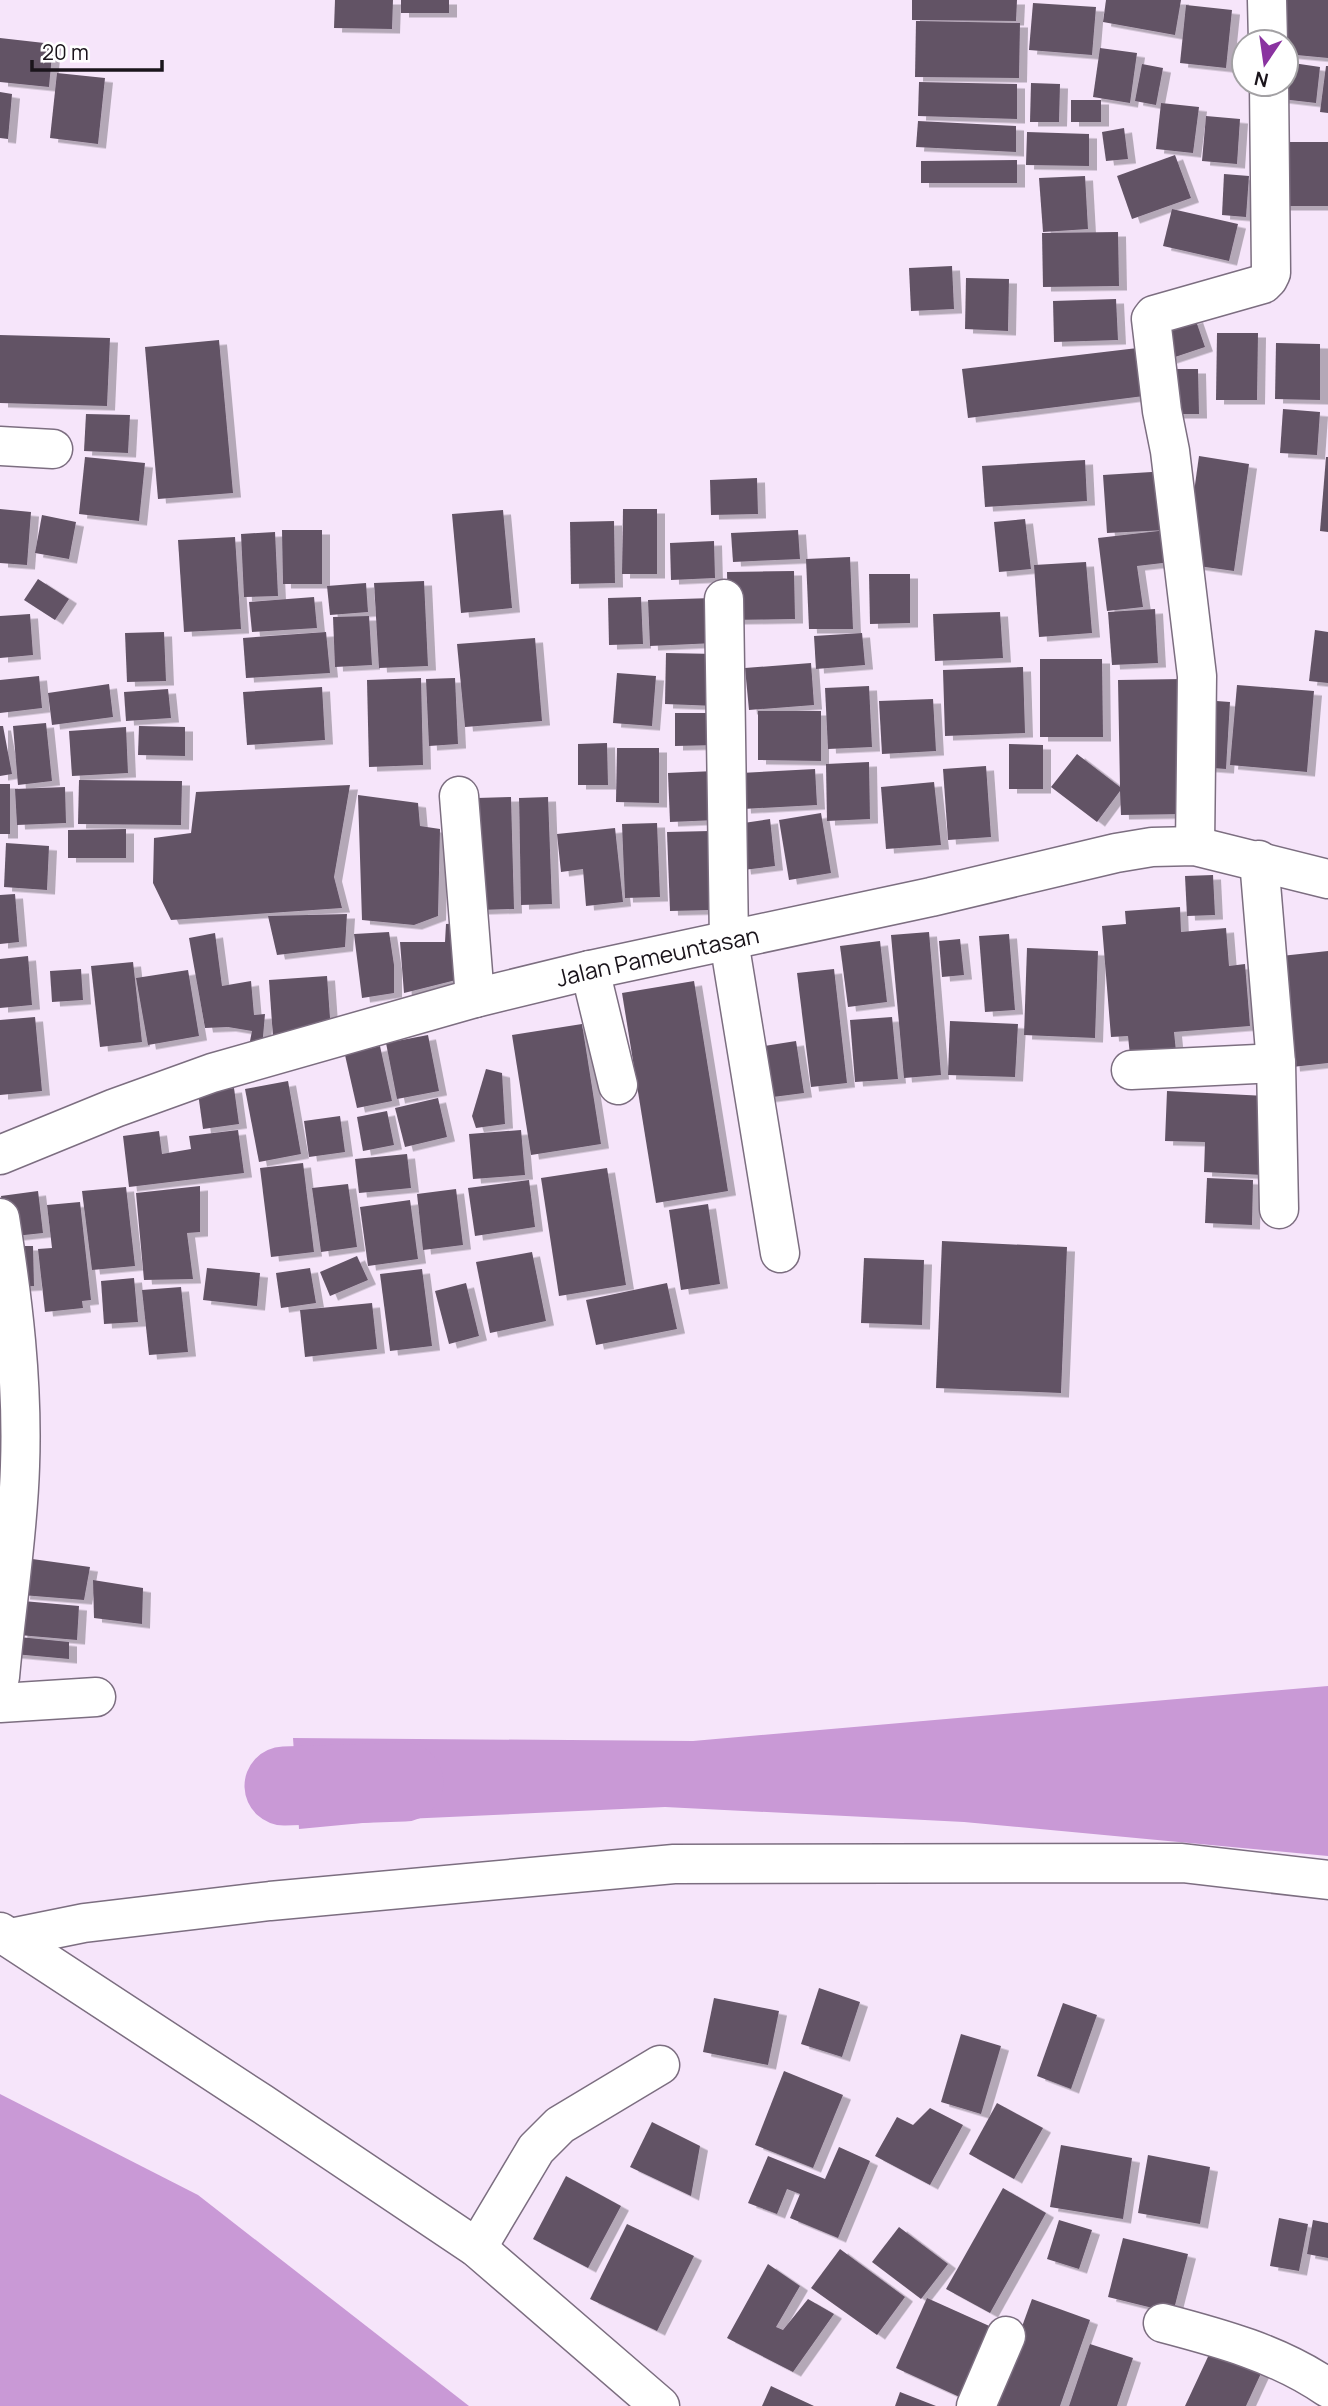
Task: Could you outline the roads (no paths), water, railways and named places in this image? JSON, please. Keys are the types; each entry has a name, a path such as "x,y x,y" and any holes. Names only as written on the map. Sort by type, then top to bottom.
{"street":[{"path":"1267,0 1268,28"},
{"path":"1195,846 1197,676 1170,451 1150,319 1154,315 1263,284 1268,279 1271,272 1269,98"},
{"path":"0,446 53,449"},
{"path":"724,600 729,941 780,1253"},
{"path":"459,796 475,998"},
{"name":"Jalan Pameuntasan","path":"0,1155 115,1108 212,1073 475,998 1116,853 1152,847 1195,846 1328,878"},
{"path":"1258,860 1276,1063 1279,1209"},
{"path":"590,970 618,1085"},
{"path":"1131,1070 1276,1063"},
{"path":"0,1217 19,1362 20,1452 15,1539 6,1601 0,1677"},
{"path":"0,1703 96,1697"},
{"path":"5,1935 270,1901 674,1864 1182,1863 1328,1880"},
{"path":"5,1935 477,2248 660,2406"},
{"path":"477,2248 536,2149 560,2124 660,2065"},
{"path":"1163,2323 1236,2343 1312,2377 1328,2388"},
{"path":"976,2406 1006,2336"}],"waterway":[{"path":"284,1786 404,1782"}]}
